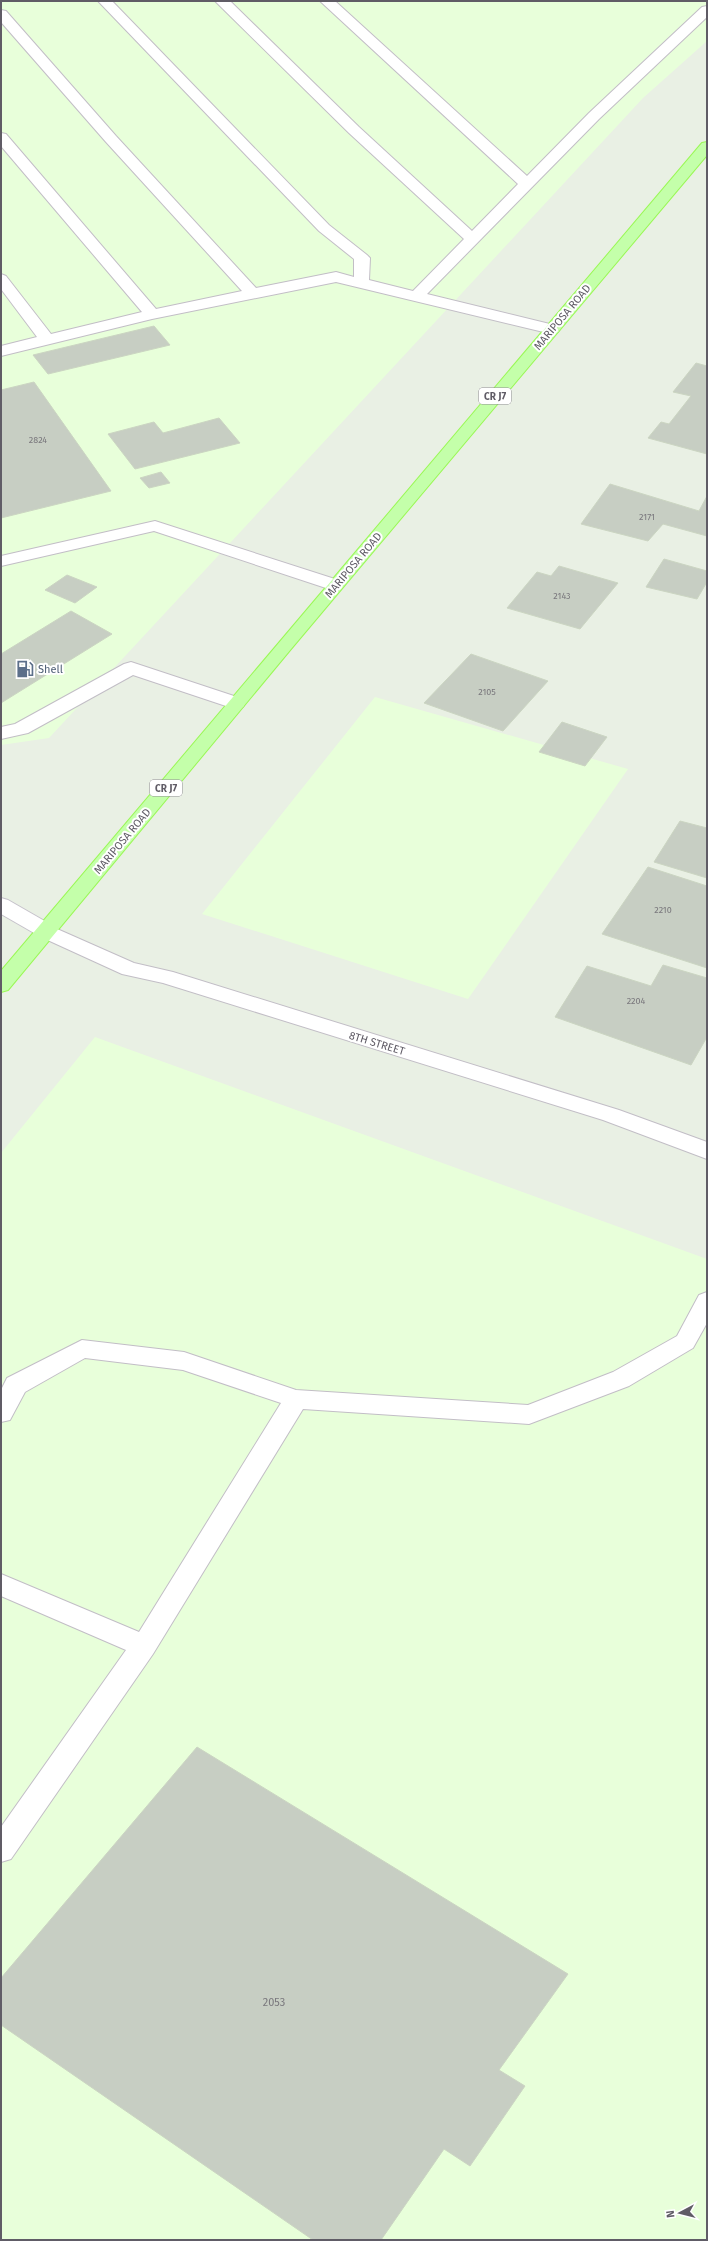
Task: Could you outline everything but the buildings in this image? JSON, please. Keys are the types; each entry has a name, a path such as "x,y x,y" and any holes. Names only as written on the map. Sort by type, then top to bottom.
{"main road":[{"name":"MARIPOSA ROAD","path":"1,986 48,932 335,585 707,146"}],"street":[{"path":"105,1 318,222 362,258 361,283"},
{"path":"222,1 348,124 472,239"},
{"path":"327,1 527,184"},
{"path":"3,6 111,139 252,293"},
{"path":"416,296 594,116 707,10"},
{"path":"1,137 152,314"},
{"path":"1,350 152,314 336,277 552,329"},
{"path":"1,279 47,340"},
{"path":"1,561 155,526 335,585"},
{"path":"1,733 21,729 131,668 236,703"},
{"name":"8TH STREET","path":"1,905 48,932 129,969 166,977 603,1113 707,1151"},
{"path":"1,1413 16,1385 82,1348 184,1361 296,1399 529,1415 621,1379 685,1342 707,1301"},
{"path":"1,1850 144,1646 296,1399"},
{"path":"1,1585 144,1646"}],"shaded area":[{"path":"1,1 707,1 707,41 643,98 49,738 1,745"},
{"path":"375,697 628,769 468,999 202,914"},
{"path":"95,1037 707,1259 707,2240 1,2240 1,1153"}],"place":[{"name":"Shell","path":"25,669"}]}
